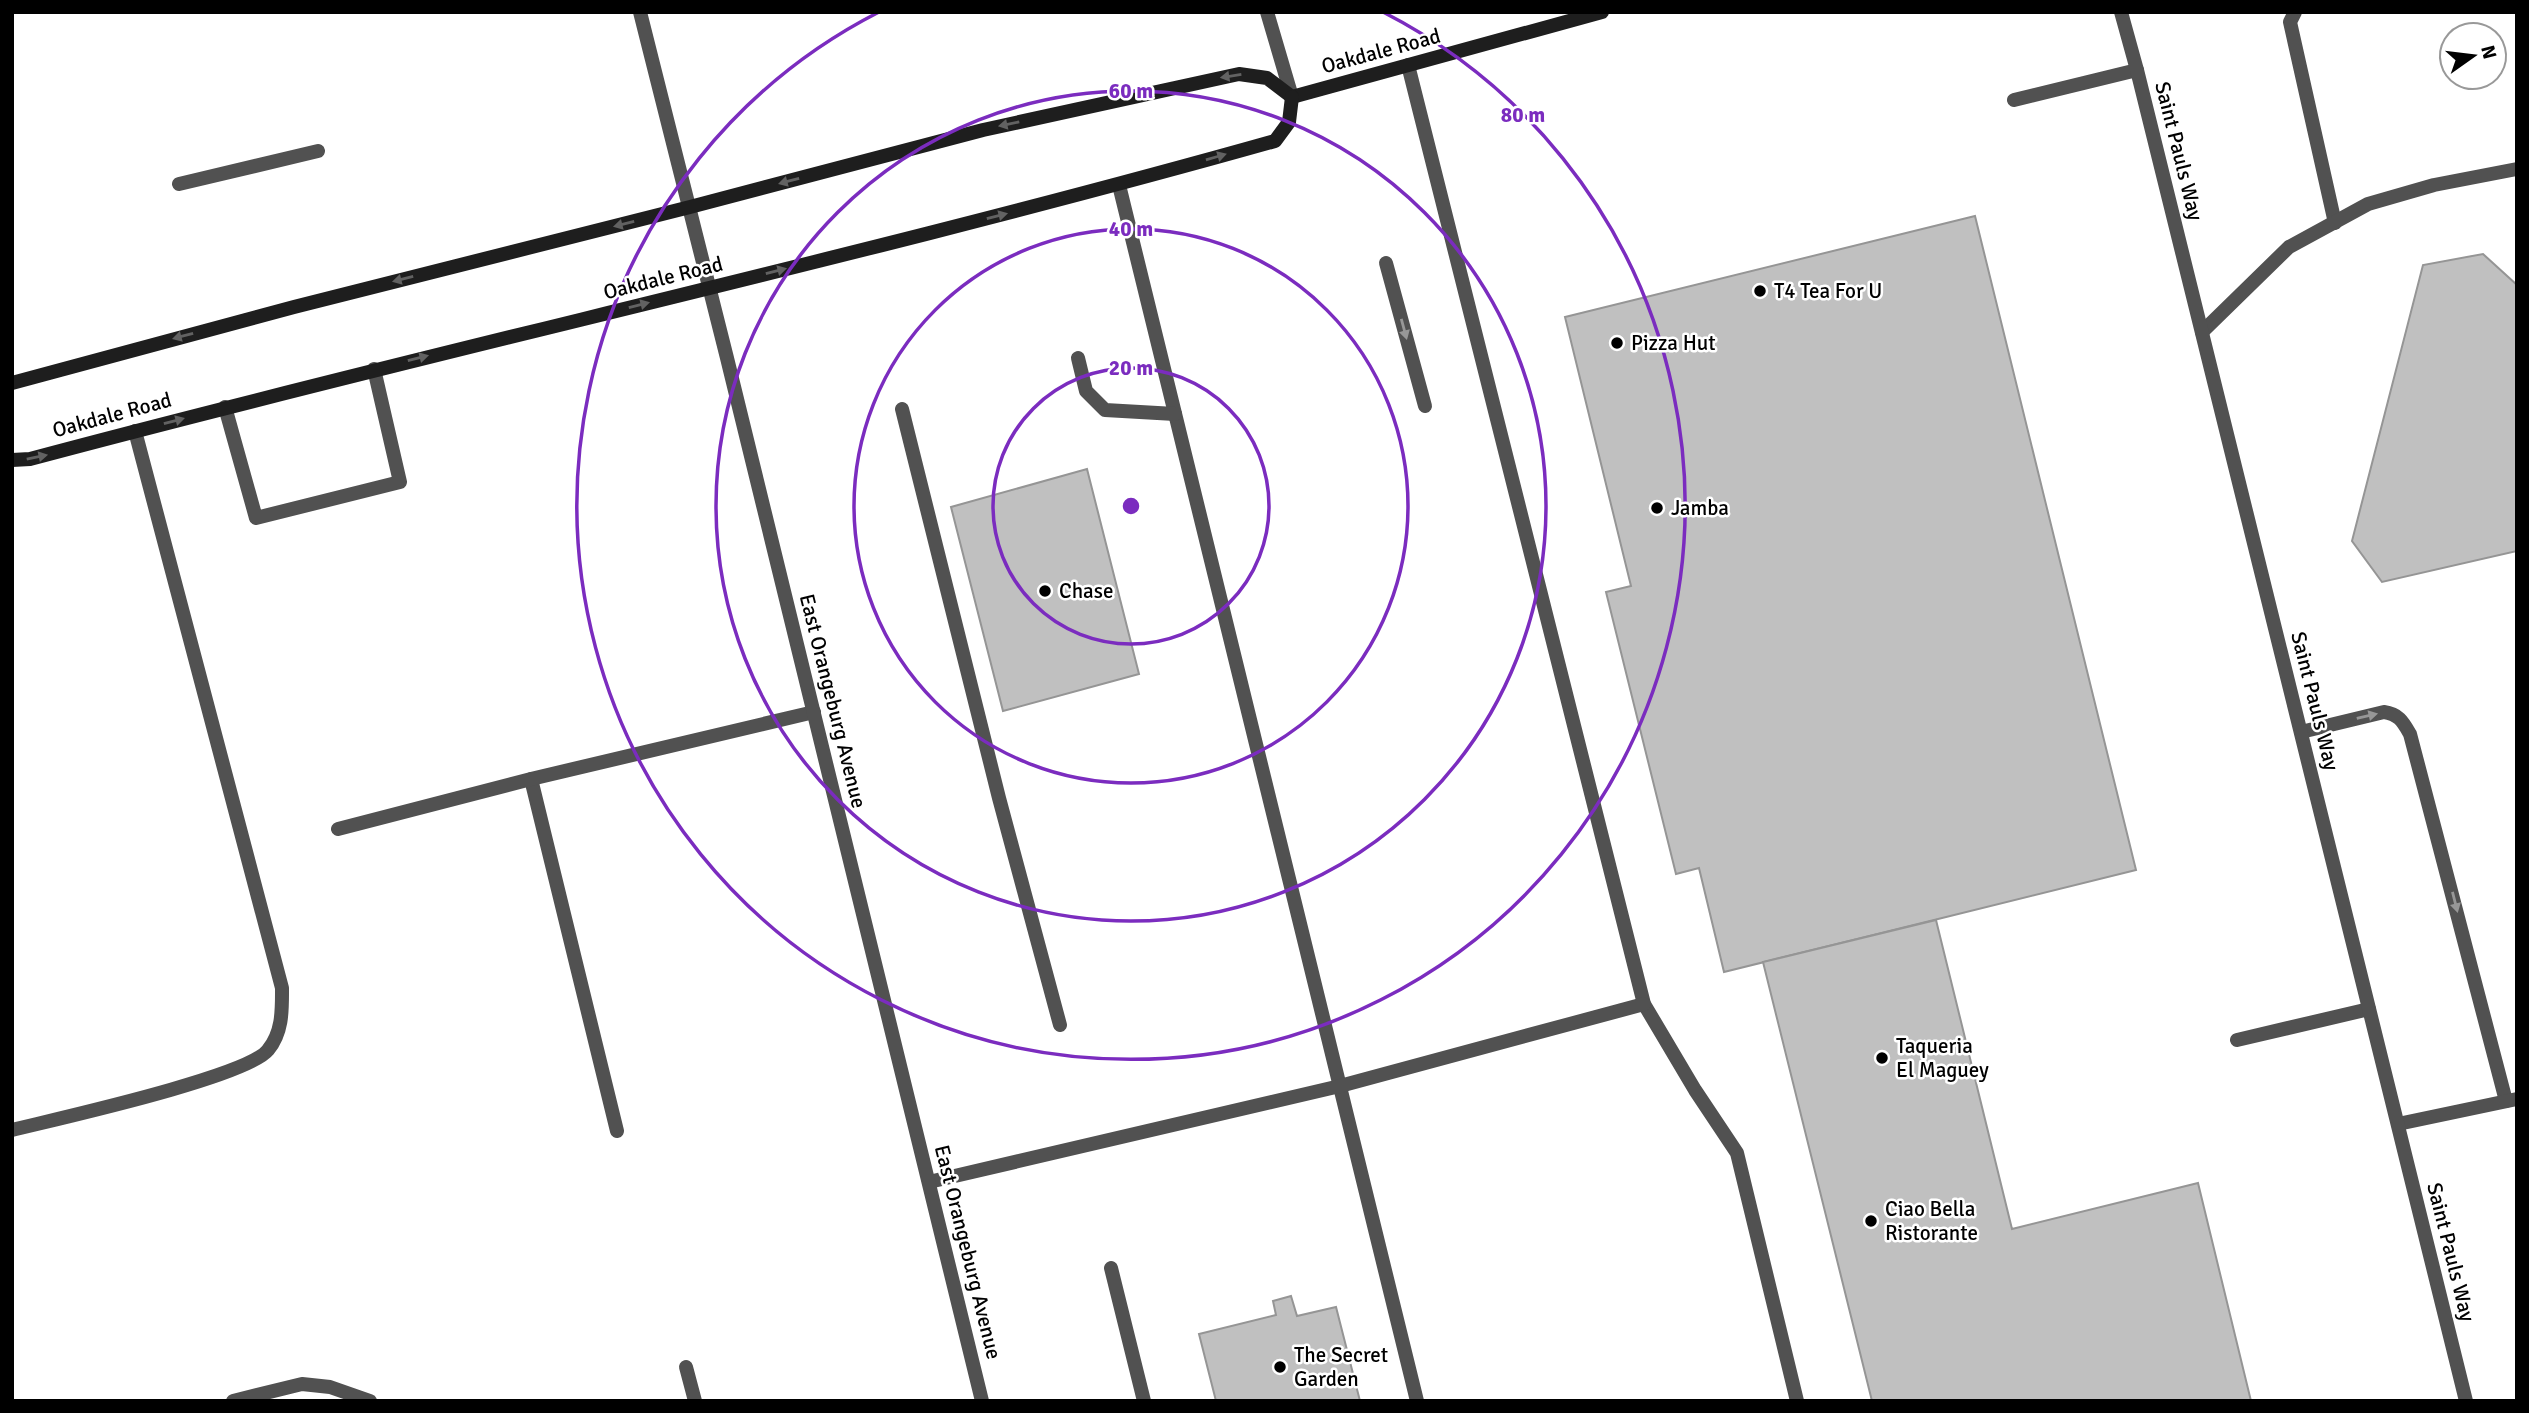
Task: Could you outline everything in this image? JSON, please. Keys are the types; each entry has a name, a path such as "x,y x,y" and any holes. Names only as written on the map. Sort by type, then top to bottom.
{"main road":[{"name":"Oakdale Road","path":"12,460 30,459 374,369 1119,185 1275,141 1289,122 1292,97 1602,12"},
{"path":"12,383 294,307 983,130 1238,74 1267,78 1292,97"}],"street":[{"name":"East Orangeburg Avenue","path":"640,12 982,1401"},
{"path":"1267,12 1292,97"},
{"name":"Saint Pauls Way","path":"2121,12 2466,1401"},
{"path":"2295,12 2290,22 2334,223"},
{"path":"1408,65 1644,1004 1695,1090 1737,1153 1797,1401"},
{"path":"2014,100 2137,70"},
{"path":"179,184 318,151"},
{"path":"2202,332 2289,247 2368,204 2434,185 2517,169"},
{"path":"1119,185 1417,1401"},
{"path":"1386,263 1425,405"},
{"path":"1078,358 1086,390 1105,410 1175,414"},
{"path":"225,407 256,518 400,482 374,369"},
{"path":"902,409 999,798 1060,1025"},
{"path":"12,1130 221,1075 268,1051 282,1020 282,988 135,431"},
{"path":"338,829 531,779 814,712"},
{"path":"2301,732 2385,712 2394,713 2402,720 2410,734 2511,1100 2398,1124"},
{"path":"531,779 617,1131"},
{"path":"929,1182 1340,1086 1644,1004"},
{"path":"2237,1040 2369,1009"},
{"path":"1111,1268 1144,1401"},
{"path":"686,1367 695,1401"},
{"path":"233,1401 302,1384 330,1387 370,1401"}],"building":[{"path":"1975,216 2136,870 1724,972 1699,868 1676,874 1606,592 1631,586 1565,317"},
{"path":"2483,254 2517,285 2517,551 2382,582 2352,541 2423,265"},
{"name":"Chase","path":"1087,469 1139,674 1003,711 951,507"},
{"path":"1936,920 2012,1229 2198,1183 2251,1401 1872,1401 1763,962"},
{"name":"The Secret Garden","path":"1291,1296 1297,1316 1336,1307 1360,1401 1216,1401 1199,1334 1276,1315 1273,1301"}],"place":[{"name":"T4 Tea For U","path":"1760,291"},
{"name":"Pizza Hut","path":"1617,343"},
{"name":"Jamba","path":"1657,508"},
{"name":"Chase","path":"1045,591"},
{"name":"Taqueria El Maguey","path":"1882,1058"},
{"name":"Ciao Bella Ristorante","path":"1871,1221"},
{"name":"The Secret Garden","path":"1280,1367"}]}
